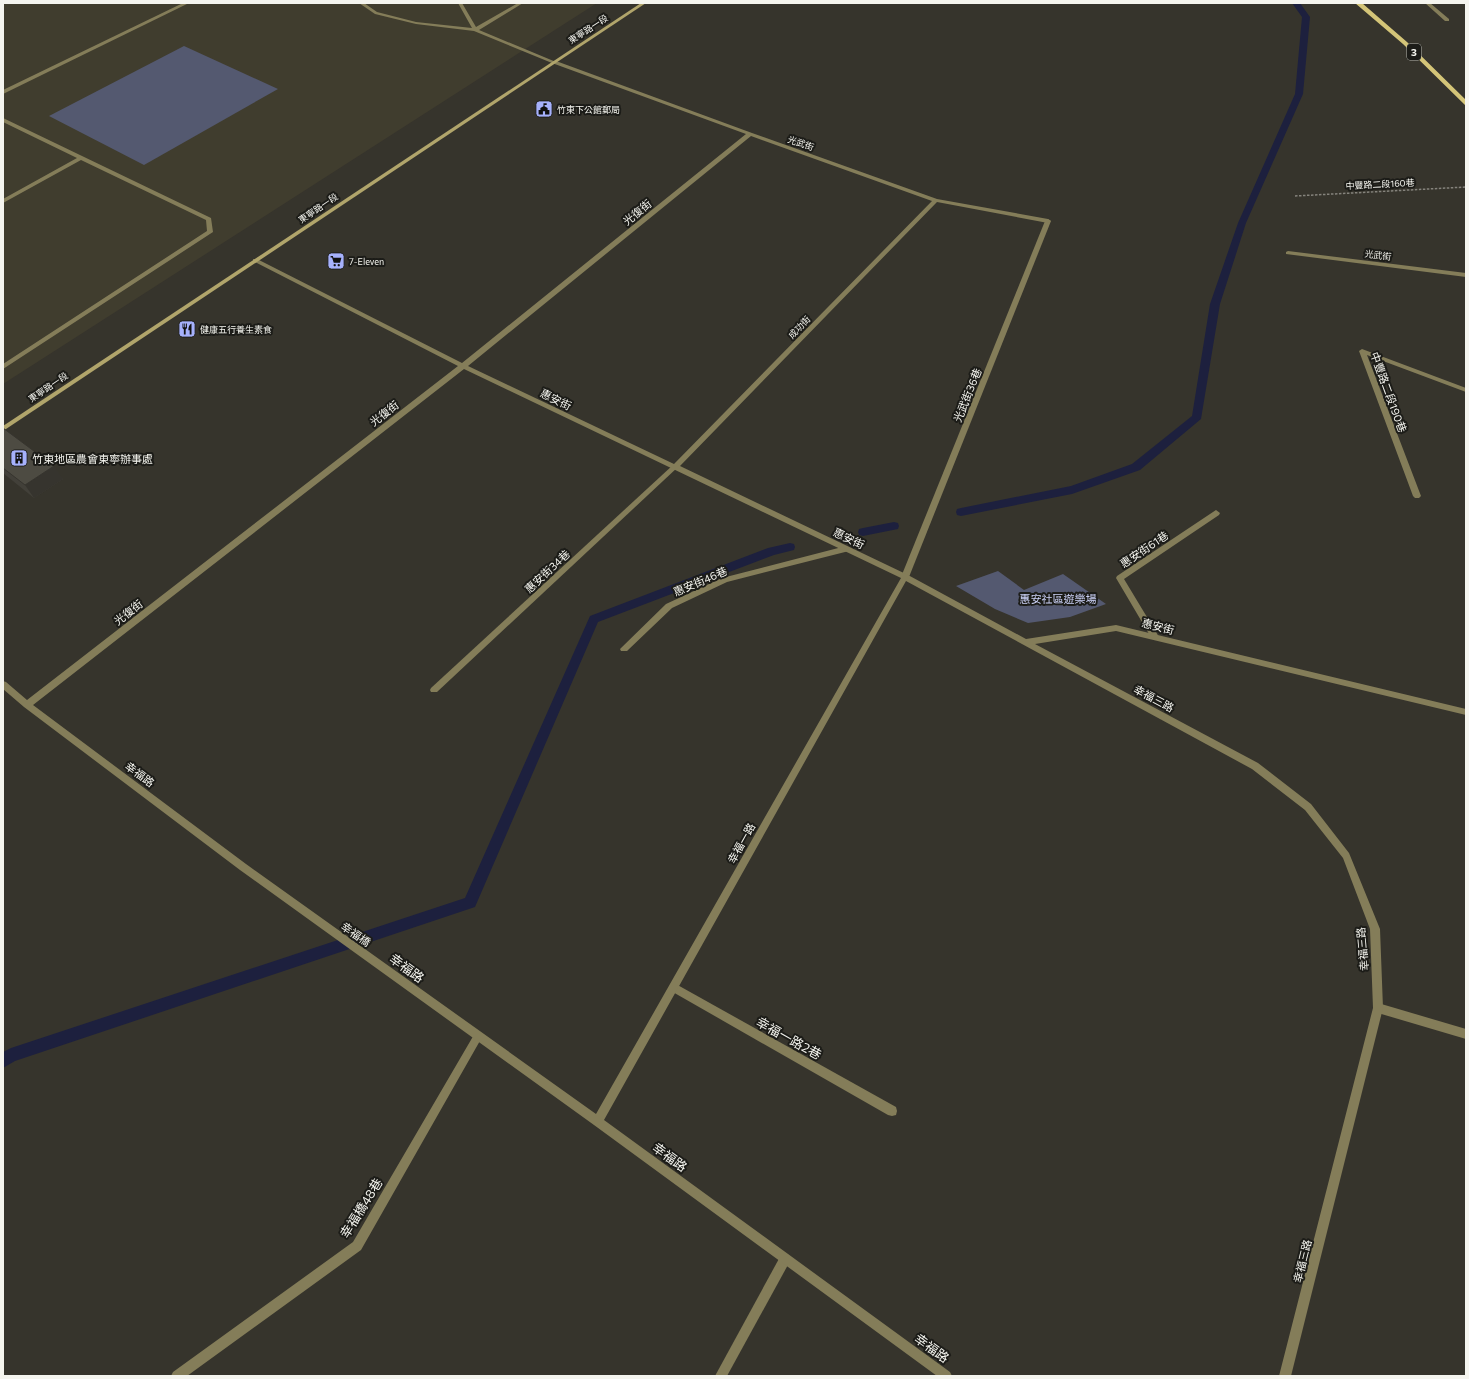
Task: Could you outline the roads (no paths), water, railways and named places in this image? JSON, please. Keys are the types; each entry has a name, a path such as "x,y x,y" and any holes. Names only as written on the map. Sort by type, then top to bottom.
{"main road":[{"name":"東寧路一段","path":"3,429 255,260 644,3"},
{"name":"3","path":"1358,3 1405,43 1466,104"}],"street":[{"path":"3,92 187,3"},
{"name":"光武街","path":"361,3 375,13 416,23 475,30 554,62 936,200 1048,221"},
{"path":"460,3 475,30 521,3"},
{"path":"1427,3 1447,20"},
{"path":"3,120 209,219 210,232 3,367"},
{"name":"光復街","path":"27,704 463,366 750,134"},
{"path":"3,200 80,158"},
{"name":"成功街","path":"675,467 936,200"},
{"name":"光武街36巷","path":"905,577 1048,221"},
{"name":"光武街","path":"1288,252 1466,275"},
{"name":"惠安街","path":"255,260 463,366 905,577 1025,642 1116,628 1466,712"},
{"name":"中豐路二段190巷","path":"1417,496 1362,351 1466,390"},
{"name":"惠安街34巷","path":"434,690 675,467"},
{"name":"惠安街61巷","path":"1155,637 1120,578 1216,513"},
{"name":"惠安街46巷","path":"624,649 669,606 725,580 846,549"},
{"name":"幸福一路","path":"598,1121 905,577"},
{"name":"幸福三路","path":"1025,642 1255,766 1308,807 1346,856 1375,929 1378,1008 1285,1376"},
{"name":"幸福路","path":"3,684 27,704 322,924"},
{"name":"幸福橋","path":"322,924 376,963"},
{"name":"幸福路","path":"376,963 598,1121 946,1376"},
{"name":"幸福一路2巷","path":"674,988 892,1110"},
{"path":"1378,1008 1466,1034"},
{"name":"幸福橋48巷","path":"176,1376 357,1246 478,1036"},
{"path":"721,1376 785,1259"}],"waterway":[{"path":"961,512 1072,490 1136,467 1197,417 1215,304 1242,223 1299,94 1306,17 1296,3"},
{"path":"863,532 894,526"},
{"path":"3,1061 11,1055 470,903 594,619 772,551 790,547"}],"place":[{"name":"竹東下公館郵局","path":"544,109"},
{"name":"7-Eleven","path":"336,261"},
{"name":"健康五行養生素食","path":"187,329"},
{"name":"竹東地區農會東寧辦事處","path":"19,458"}],"park label":[{"name":"惠安社區遊樂場","path":"1058,598"}]}
